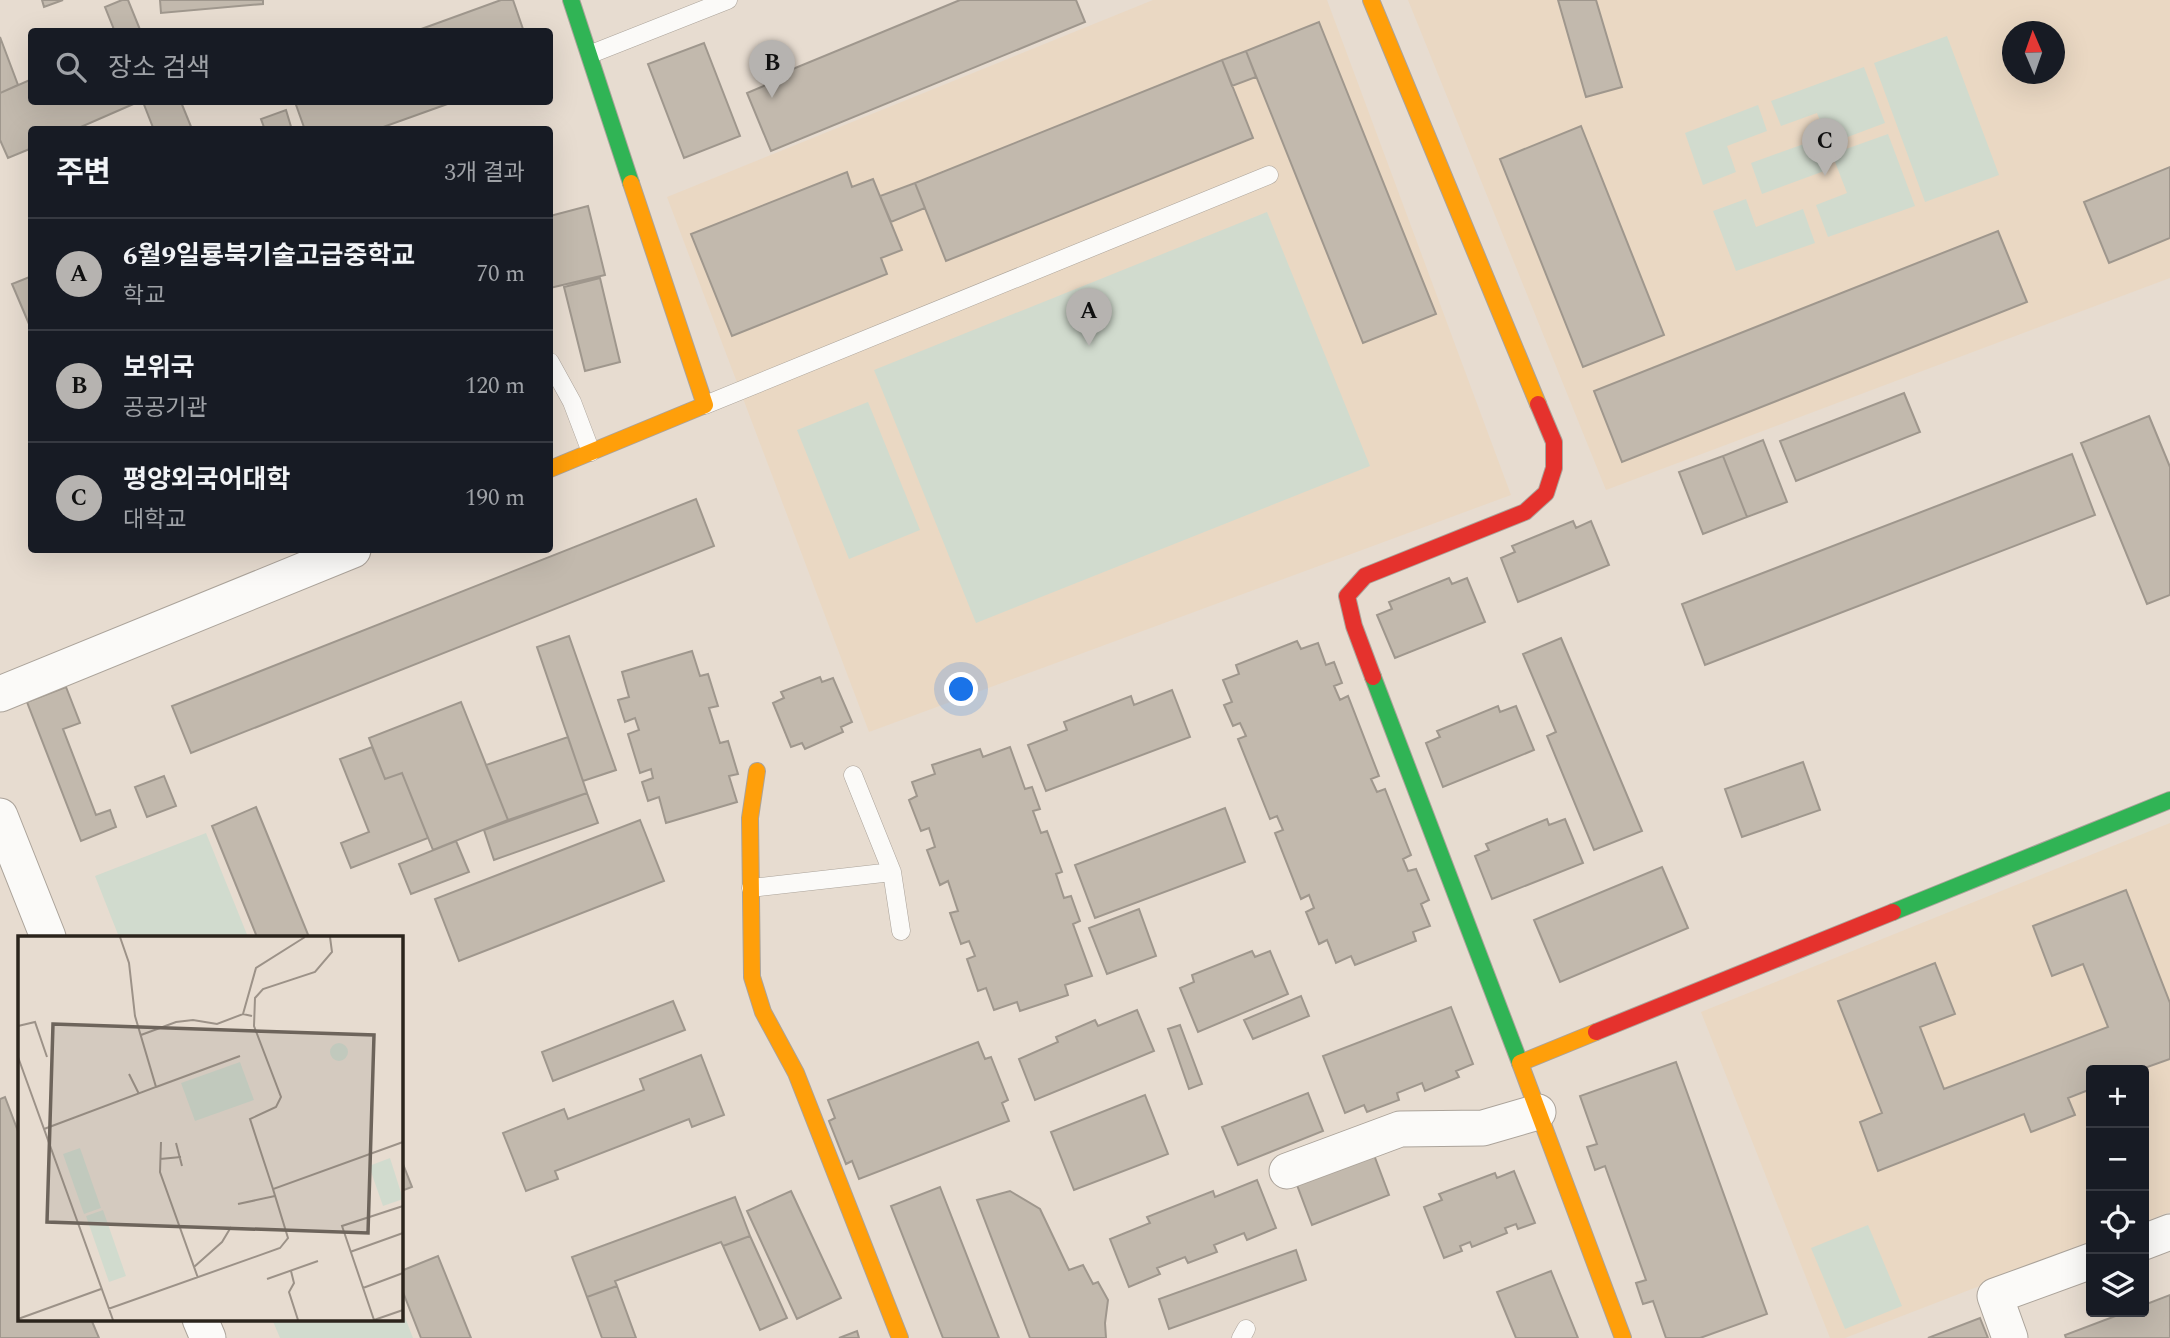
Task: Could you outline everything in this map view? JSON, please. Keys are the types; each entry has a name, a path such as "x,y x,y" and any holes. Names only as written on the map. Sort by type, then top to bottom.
{"street":[{"path":"553,468 705,405 571,0"},
{"path":"1371,0 1554,442 1554,468 1546,493 1525,512 1365,576 1348,596 1354,626 1623,1338"},
{"path":"0,694 346,553"},
{"path":"757,771 750,818 752,977 763,1012 796,1073 900,1338"},
{"path":"1520,1063 2170,800"},
{"path":"0,816 48,936"},
{"path":"1287,1171 1400,1129 1483,1128 1538,1112"},
{"path":"2149,1240 2170,1232"},
{"path":"2010,1338 1995,1296 2086,1263"},
{"path":"200,1320 208,1338"}],"lane":[{"path":"591,54 728,0"},
{"path":"705,405 1269,176"},
{"path":"553,367 572,401 591,452"},
{"path":"853,775 892,872 901,931"},
{"path":"751,888 892,872"}],"shaded area":[{"path":"1153,0 1327,0 1511,495 869,732 667,197"},
{"path":"1408,0 2170,0 2170,278 1606,490"},
{"path":"1947,36 1999,175 1925,202 1874,63"},
{"path":"1864,67 1885,123 1829,144 1817,113 1781,126 1771,101"},
{"path":"1758,105 1767,131 1727,146 1736,172 1703,185 1685,133"},
{"path":"1888,134 1915,206 1828,237 1816,205 1847,193 1832,154"},
{"path":"1815,140 1827,170 1762,194 1751,163"},
{"path":"1746,199 1756,227 1803,209 1815,243 1736,271 1713,211"},
{"path":"1267,212 1370,466 976,623 874,370"},
{"path":"868,402 920,530 849,559 797,430"},
{"path":"2170,823 2170,1212 2149,1220 2149,1065 2086,1065 2086,1245 1845,1338 1830,1338 1701,1012"},
{"path":"206,833 248,936 119,936 95,876"},
{"path":"1868,1225 1902,1306 1845,1329 1811,1248"},
{"path":"402,1310 413,1338 280,1338 272,1320 402,1320"}],"building":[{"path":"42,0 63,0 44,7"},
{"path":"128,0 139,28 113,28 105,7"},
{"path":"160,0 263,0 263,4 161,13"},
{"path":"501,0 513,0 523,28 424,28"},
{"path":"960,0 1076,0 1085,22 771,151 747,93 785,77 783,73"},
{"path":"1558,0 1596,0 1622,87 1586,97"},
{"path":"1319,22 1436,314 1363,343 1246,51"},
{"path":"0,37 18,85 0,93"},
{"path":"704,43 740,136 684,158 648,64"},
{"path":"1246,51 1256,77 1232,86 1222,60"},
{"path":"1222,60 1253,138 946,261 915,183"},
{"path":"28,81 28,105 131,105 83,126 28,126 28,150 8,158 0,140 0,93"},
{"path":"144,105 182,105 191,126 152,126"},
{"path":"296,105 445,105 386,126 304,126"},
{"path":"286,110 291,126 264,126 261,119"},
{"path":"1581,126 1664,335 1583,367 1500,159"},
{"path":"2170,167 2170,238 2109,263 2084,202"},
{"path":"847,172 852,187 873,179 902,250 881,258 887,274 732,336 691,234"},
{"path":"915,183 925,208 891,222 880,196"},
{"path":"588,206 605,275 553,287 553,215"},
{"path":"1998,231 2027,302 1622,462 1594,391"},
{"path":"28,278 28,322 12,284"},
{"path":"600,278 620,362 585,371 564,287"},
{"path":"1904,393 1920,432 1796,481 1780,441"},
{"path":"2149,416 2170,467 2170,595 2147,604 2081,443"},
{"path":"1763,440 1787,502 1747,517 1723,456"},
{"path":"2072,454 2095,515 1705,665 1682,604"},
{"path":"1723,456 1747,517 1703,534 1679,472"},
{"path":"696,499 714,546 191,753 172,706"},
{"path":"1573,521 1576,528 1591,521 1609,565 1518,602 1501,558 1515,552 1512,546"},
{"path":"1449,578 1452,584 1467,578 1485,622 1395,658 1377,615 1392,609 1389,602"},
{"path":"569,636 616,770 583,781 537,647"},
{"path":"1561,638 1642,831 1594,850 1547,736 1556,732 1523,654"},
{"path":"1297,641 1301,649 1318,643 1326,665 1334,662 1342,683 1334,686 1340,700 1348,696 1379,776 1371,779 1377,792 1385,789 1411,855 1403,859 1408,871 1416,869 1429,900 1421,904 1430,926 1413,932 1416,941 1355,965 1351,956 1336,963 1327,940 1319,944 1306,912 1314,908 1309,895 1301,899 1275,833 1283,830 1277,816 1270,819 1238,739 1246,736 1240,723 1233,726 1224,705 1232,702 1223,680 1239,674 1236,665"},
{"path":"692,651 700,676 708,674 718,706 709,708 720,743 728,741 738,774 729,776 737,802 666,823 659,797 648,801 642,782 653,778 651,769 640,773 628,734 639,730 635,718 625,722 618,700 629,697 622,672"},
{"path":"820,677 822,682 833,678 852,722 841,727 843,732 805,749 802,743 791,747 773,703 784,698 781,692"},
{"path":"66,687 80,723 63,729 96,815 110,810 116,827 81,841 27,702"},
{"path":"1172,690 1190,737 1046,791 1028,745 1067,730 1064,722 1131,696 1134,705"},
{"path":"461,702 508,820 433,850 402,773 385,779 369,738"},
{"path":"1498,706 1500,712 1516,706 1534,750 1443,787 1426,743 1440,737 1437,731"},
{"path":"568,737 587,793 508,820 486,765"},
{"path":"372,747 385,779 402,773 428,838 351,868 341,843 369,832 340,759"},
{"path":"1010,747 1025,789 1032,787 1040,809 1033,811 1041,833 1047,831 1062,872 1056,874 1064,898 1071,896 1080,921 1073,924 1092,976 1065,985 1068,995 1020,1011 1017,1002 994,1010 986,988 978,991 967,959 975,956 969,941 961,944 950,913 958,911 948,881 940,885 927,850 935,847 929,828 921,831 909,800 917,796 912,782 935,774 932,765 980,749 983,757"},
{"path":"1803,762 1820,810 1742,837 1725,789"},
{"path":"164,776 176,806 147,817 135,787"},
{"path":"587,793 598,823 494,860 484,830"},
{"path":"256,807 309,936 257,936 212,826"},
{"path":"1225,808 1245,862 1095,918 1075,865"},
{"path":"1547,819 1549,825 1565,819 1583,863 1492,899 1475,856 1489,850 1486,844"},
{"path":"640,820 664,881 459,961 435,899"},
{"path":"456,841 469,872 411,894 399,864"},
{"path":"1662,867 1688,928 1560,982 1534,920"},
{"path":"2126,890 2170,1003 2170,1059 2149,1066 2086,1065 2086,1091 2068,1098 2075,1115 2031,1132 2024,1114 1878,1171 1860,1122 1882,1113 1838,1001 1935,963 1955,1014 1920,1027 1944,1089 2108,1027 2083,964 2052,976 2033,926"},
{"path":"1139,909 1156,956 1107,974 1089,928"},
{"path":"1252,951 1255,957 1270,951 1288,994 1198,1032 1180,988 1194,982 1192,975"},
{"path":"1301,996 1309,1016 1253,1039 1244,1020"},
{"path":"673,1001 685,1030 553,1081 542,1052"},
{"path":"1451,1007 1473,1064 1456,1071 1459,1077 1425,1091 1422,1083 1397,1093 1399,1100 1367,1112 1364,1105 1345,1113 1323,1056"},
{"path":"1137,1010 1154,1051 1035,1100 1019,1059 1058,1042 1056,1037 1095,1020 1098,1026"},
{"path":"1180,1025 1202,1084 1189,1089 1168,1029"},
{"path":"978,1042 985,1059 991,1057 1008,1100 1002,1103 1009,1121 859,1179 852,1161 846,1164 829,1121 835,1118 828,1100"},
{"path":"701,1055 724,1115 692,1127 689,1119 555,1171 558,1179 526,1191 503,1133 564,1109 568,1119 644,1090 640,1079"},
{"path":"1676,1062 1767,1314 1700,1338 1666,1338 1653,1301 1643,1304 1636,1283 1646,1280 1605,1166 1595,1170 1587,1147 1597,1144 1580,1096"},
{"path":"1308,1093 1323,1131 1238,1165 1222,1127"},
{"path":"1145,1095 1168,1154 1074,1190 1051,1132"},
{"path":"5,1097 18,1131 18,1320 91,1320 99,1338 0,1338 0,1099"},
{"path":"1374,1155 1389,1195 1312,1225 1297,1185"},
{"path":"402,1162 412,1187 402,1191"},
{"path":"1514,1171 1535,1223 1518,1229 1516,1224 1505,1228 1507,1233 1472,1247 1470,1242 1460,1246 1462,1251 1444,1258 1424,1207 1442,1200 1439,1194 1495,1173 1497,1178"},
{"path":"1257,1180 1276,1228 1247,1240 1244,1233 1214,1245 1217,1252 1188,1263 1185,1257 1157,1268 1160,1274 1129,1287 1110,1239 1150,1223 1147,1217 1213,1191 1215,1197"},
{"path":"940,1187 999,1338 943,1338 891,1206"},
{"path":"791,1191 841,1298 797,1319 747,1211"},
{"path":"1010,1191 1040,1209 1069,1270 1083,1265 1093,1284 1098,1282 1108,1300 1106,1338 1030,1338 977,1200"},
{"path":"735,1197 750,1236 723,1246 721,1242 615,1281 617,1286 587,1297 572,1257"},
{"path":"750,1236 787,1318 760,1330 723,1246"},
{"path":"1296,1250 1306,1280 1169,1329 1159,1299"},
{"path":"438,1256 471,1338 421,1338 402,1290 402,1271"},
{"path":"1551,1271 1578,1338 1516,1338 1497,1292"},
{"path":"617,1286 636,1338 602,1338 587,1297"},
{"path":"2170,1295 2170,1338 2066,1338 2065,1335 2113,1317 2149,1317 2149,1303"},
{"path":"1980,1318 1988,1338 1928,1338"},
{"path":"857,1331 859,1338 839,1338"}],"traffic: fast":[{"path":"571,0 631,183"},
{"path":"1373,677 1520,1063"},
{"path":"1893,912 2170,800"}],"traffic: slow":[{"path":"1371,0 1538,404"},
{"path":"553,468 705,405 631,183"},
{"path":"757,771 750,818 752,977 763,1012 796,1073 900,1338"},
{"path":"1596,1032 1520,1063 1623,1338"}],"traffic: jam":[{"path":"1373,677 1354,626 1347,596 1365,576 1525,512 1546,493 1554,468 1554,442 1538,404"},
{"path":"1596,1032 1893,912"}],"place":[{"name":"보위국","path":"772,98"},
{"name":"평양외국어대학","path":"1825,176"},
{"name":"6월9일룡북기술고급중학교","path":"1089,346"}]}
